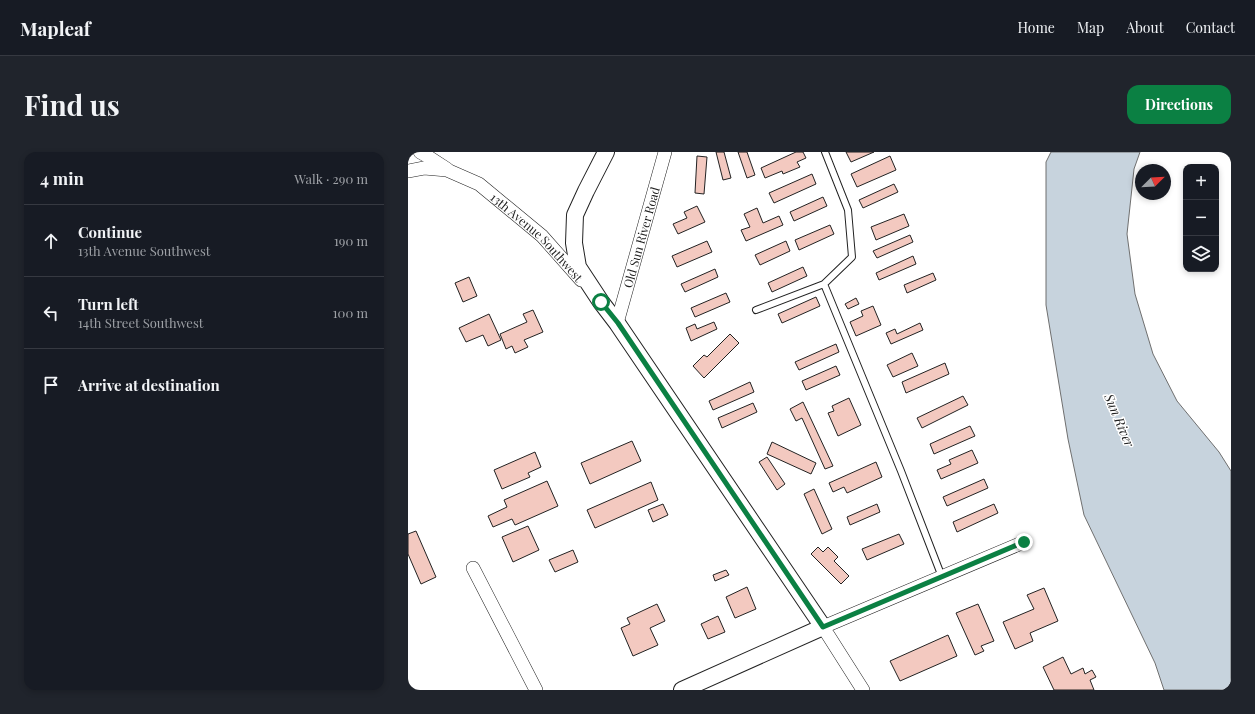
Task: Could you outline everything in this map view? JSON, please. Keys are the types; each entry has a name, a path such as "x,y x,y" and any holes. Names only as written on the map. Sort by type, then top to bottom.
{"street":[{"path":"420,152 447,170"},
{"path":"601,302 578,266 574,243 575,215 606,152"},
{"name":"Old Sun River Road","path":"618,323 665,152"},
{"path":"408,171 424,168 447,170"},
{"name":"13th Avenue Southwest","path":"447,170 479,184 542,236 618,323 823,627 863,690"},
{"path":"682,690 823,627 1024,542"},
{"path":"473,568 536,690"}],"lane":[{"path":"756,310 824,284 852,257 848,210 825,152"},
{"path":"824,284 901,471 942,577"}],"water":[{"name":"Sun River","path":"1051,152 1140,152 1134,169 1127,234 1135,294 1153,354 1177,401 1219,452 1231,471 1231,690 1164,690 1155,663 1084,515 1068,439 1046,305 1046,162"}],"building":[{"path":"716,152 724,152 731,178 723,180"},
{"path":"738,152 747,152 755,175 747,178"},
{"path":"796,152 803,152 806,158 797,162 800,167 783,174 782,171 765,178 761,168"},
{"path":"846,152 874,152 851,162"},
{"path":"697,156 707,157 704,194 695,193"},
{"path":"890,156 896,170 857,187 851,174"},
{"path":"812,174 816,184 774,203 769,193"},
{"path":"894,184 898,192 863,208 859,200"},
{"path":"823,197 827,206 794,221 790,212"},
{"path":"697,206 705,222 678,234 673,224 687,218 684,212"},
{"path":"757,208 763,223 779,216 783,225 746,241 741,230 750,227 744,214"},
{"path":"904,214 909,226 876,240 871,227"},
{"path":"830,225 834,234 799,250 795,240"},
{"path":"910,235 913,242 877,258 873,251"},
{"path":"707,241 712,252 677,267 672,256"},
{"path":"786,241 790,251 760,265 755,255"},
{"path":"913,256 916,264 879,280 876,273"},
{"path":"803,267 807,276 772,292 768,283"},
{"path":"715,269 718,277 685,292 681,284"},
{"path":"933,273 936,280 907,293 904,285"},
{"path":"469,277 477,296 463,302 455,283"},
{"path":"726,293 730,302 695,317 691,308"},
{"path":"816,297 820,306 782,323 778,314"},
{"path":"856,298 859,304 848,309 845,304"},
{"path":"873,306 881,325 856,336 850,322 863,316 861,311"},
{"path":"533,310 543,332 524,340 528,347 515,353 512,346 506,349 500,334 527,322 523,314"},
{"path":"489,314 501,340 488,346 483,335 466,342 459,328"},
{"path":"714,322 717,329 691,341 686,328 695,324 697,329"},
{"path":"920,323 923,330 891,344 886,333 895,329 897,334"},
{"path":"730,334 739,343 704,378 693,366 704,355 707,357"},
{"path":"836,344 839,352 799,370 795,362"},
{"path":"912,353 918,366 893,377 887,365"},
{"path":"945,363 949,374 906,393 902,382"},
{"path":"836,366 840,375 806,390 802,381"},
{"path":"750,382 754,392 713,410 709,401"},
{"path":"963,396 968,405 922,428 917,418"},
{"path":"849,398 861,425 838,436 828,413 834,411 832,406"},
{"path":"803,402 833,466 825,469 802,418 796,421 790,409"},
{"path":"753,403 757,412 722,428 718,418"},
{"path":"970,426 975,436 934,454 930,444"},
{"path":"632,441 641,461 590,484 581,463"},
{"path":"772,442 816,463 811,474 767,454"},
{"path":"972,450 978,463 941,479 937,470 951,464 949,460"},
{"path":"535,452 541,467 528,473 530,477 502,489 494,470"},
{"path":"767,457 785,484 777,490 759,462"},
{"path":"876,462 882,477 847,493 844,487 833,492 829,483"},
{"path":"984,479 988,488 947,506 943,497"},
{"path":"547,481 558,506 515,525 512,519 493,527 488,516 507,507 504,500"},
{"path":"651,482 658,500 595,528 587,510"},
{"path":"814,489 832,529 822,534 804,494"},
{"path":"663,504 668,515 653,522 648,510"},
{"path":"877,504 880,512 850,525 847,517"},
{"path":"994,504 998,513 957,532 953,522"},
{"path":"528,526 539,550 513,562 502,537"},
{"path":"416,531 436,577 421,584 408,554 408,534"},
{"path":"899,534 904,544 867,560 862,549"},
{"path":"818,547 823,552 828,547 838,557 834,561 849,576 841,584 811,554"},
{"path":"573,550 578,562 555,572 549,560"},
{"path":"726,570 729,575 715,581 713,575"},
{"path":"747,587 756,609 735,618 726,597"},
{"path":"1044,588 1058,621 1030,633 1033,641 1015,649 1003,622 1034,609 1027,595"},
{"path":"657,604 665,621 650,628 658,645 633,656 621,628 630,624 627,618"},
{"path":"978,604 994,641 981,646 984,651 975,655 956,613"},
{"path":"718,616 725,632 708,639 701,624"},
{"path":"948,635 957,656 900,681 890,661"},
{"path":"1063,657 1071,674 1083,668 1085,674 1092,670 1096,677 1090,680 1094,690 1054,690 1043,667"}],"route":[{"path":"601,302 618,323 823,627 1024,542"}]}
